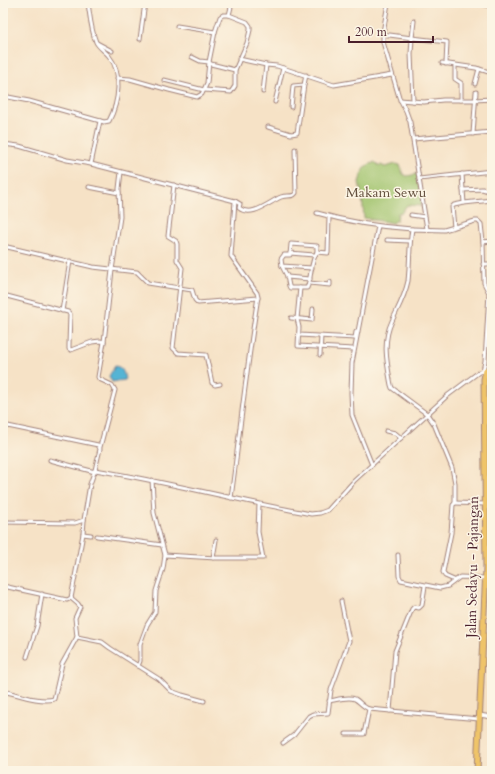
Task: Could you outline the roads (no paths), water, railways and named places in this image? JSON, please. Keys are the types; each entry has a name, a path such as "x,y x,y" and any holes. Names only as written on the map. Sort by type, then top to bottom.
{"main road":[{"path":"480,3 492,6"},
{"path":"485,371 492,368"},
{"name":"Jalan Sedayu - Pajangan","path":"477,771 486,578 485,371"}],"street":[{"path":"3,96 29,101 108,122 113,114 118,90 117,78 109,56 97,44 93,33 88,3"},
{"path":"140,39 145,3"},
{"path":"229,15 232,3"},
{"path":"388,3 382,34 383,42 400,100 408,117 427,229"},
{"path":"117,78 130,78 197,97 201,95 204,90 207,83 209,62 215,32 220,17 223,15 229,15 248,22 250,26 247,43 239,59 236,70 236,86 231,93 204,90 164,80"},
{"path":"413,101 411,54 414,21"},
{"path":"177,26 215,32"},
{"path":"382,34 447,42 446,64"},
{"path":"97,44 112,51"},
{"path":"192,57 200,61 209,62 211,64 236,70"},
{"path":"239,59 282,68 334,85 392,75"},
{"path":"442,63 479,69 492,73"},
{"path":"263,92 266,65"},
{"path":"455,65 455,79 461,83 461,100"},
{"path":"275,102 282,68"},
{"path":"475,84 479,69"},
{"path":"268,127 291,134 297,133 306,75"},
{"path":"400,100 492,99 492,84"},
{"path":"291,107 294,85 304,85"},
{"path":"473,134 476,92"},
{"path":"91,164 100,121"},
{"path":"412,138 492,132"},
{"path":"3,162 5,144 19,146 67,160 91,164 235,202 240,204 240,210 250,212 282,196 294,195 296,193 295,149"},
{"path":"419,179 492,171"},
{"path":"71,598 84,534 84,520 90,484 95,471 115,390 114,387 98,377 120,218 119,193 121,172"},
{"path":"462,174 464,203"},
{"path":"174,185 168,236 176,241 177,260 182,268 173,348 178,353 206,355 212,383 215,385 220,384"},
{"path":"89,187 119,193"},
{"path":"463,190 482,189 492,192"},
{"path":"454,227 452,206 492,200"},
{"path":"231,498 248,377 252,326 258,298 257,293 231,256 235,202"},
{"path":"50,460 95,471 152,480 259,504 311,514 320,513 328,510 354,481 447,396 480,372 485,371 487,328 490,304 489,293 484,283 482,226 480,222 475,221 454,227 435,230 412,229 378,226 329,217 317,213"},
{"path":"411,215 425,217"},
{"path":"317,252 328,253 329,217"},
{"path":"372,465 353,419 350,404 352,363 378,226"},
{"path":"412,229 408,281 400,306 391,322 388,332 386,354 392,388 427,414 434,424 452,468 455,483 455,503 452,508 451,533 443,572 444,576 454,580"},
{"path":"387,240 410,241"},
{"path":"483,242 492,241"},
{"path":"290,253 291,244 317,246 317,252 314,255 307,288 300,288 289,286 281,259 284,255 290,255 290,253 314,255"},
{"path":"3,246 94,267 137,272 148,283 192,290 195,300 200,303 258,298"},
{"path":"62,311 70,261"},
{"path":"483,264 492,264"},
{"path":"282,266 312,268"},
{"path":"287,277 310,279"},
{"path":"309,283 330,285 330,282"},
{"path":"300,288 297,319 299,326 298,346 353,349"},
{"path":"3,295 70,314 69,349 71,350 92,342 104,342"},
{"path":"291,318 312,320 313,309"},
{"path":"487,328 492,329"},
{"path":"352,354 356,332"},
{"path":"299,335 355,338"},
{"path":"320,355 322,336"},
{"path":"486,344 492,345"},
{"path":"3,425 91,442 100,447"},
{"path":"386,431 395,433 401,438"},
{"path":"138,666 140,661 140,644 147,625 155,612 156,591 163,569 165,555 154,513 152,480"},
{"path":"485,494 492,494"},
{"path":"455,503 485,504"},
{"path":"165,555 212,558 263,558 258,532 259,504"},
{"path":"3,522 75,523 84,520"},
{"path":"84,534 90,535"},
{"path":"97,536 162,545"},
{"path":"212,558 216,540"},
{"path":"398,555 398,576 400,579 425,586 444,587 454,580 462,577 486,578"},
{"path":"3,586 67,600 71,598"},
{"path":"390,711 396,646 412,609 414,607 419,608 422,605 425,586"},
{"path":"27,657 37,626 42,594"},
{"path":"3,691 33,698 54,699 62,664 77,637 75,618 80,607 71,598"},
{"path":"283,743 294,735 309,716 313,714 328,713 328,700 349,641 341,601"},
{"path":"77,637 102,642 158,679 171,691 204,702"},
{"path":"328,700 354,698 369,709 479,717 492,716"},
{"path":"346,734 364,734 369,709"}],"water":[{"path":"115,366 121,369 124,373 125,380 112,382 109,376"}],"park label":[{"name":"Makam Sewu","path":"386,192"}]}
